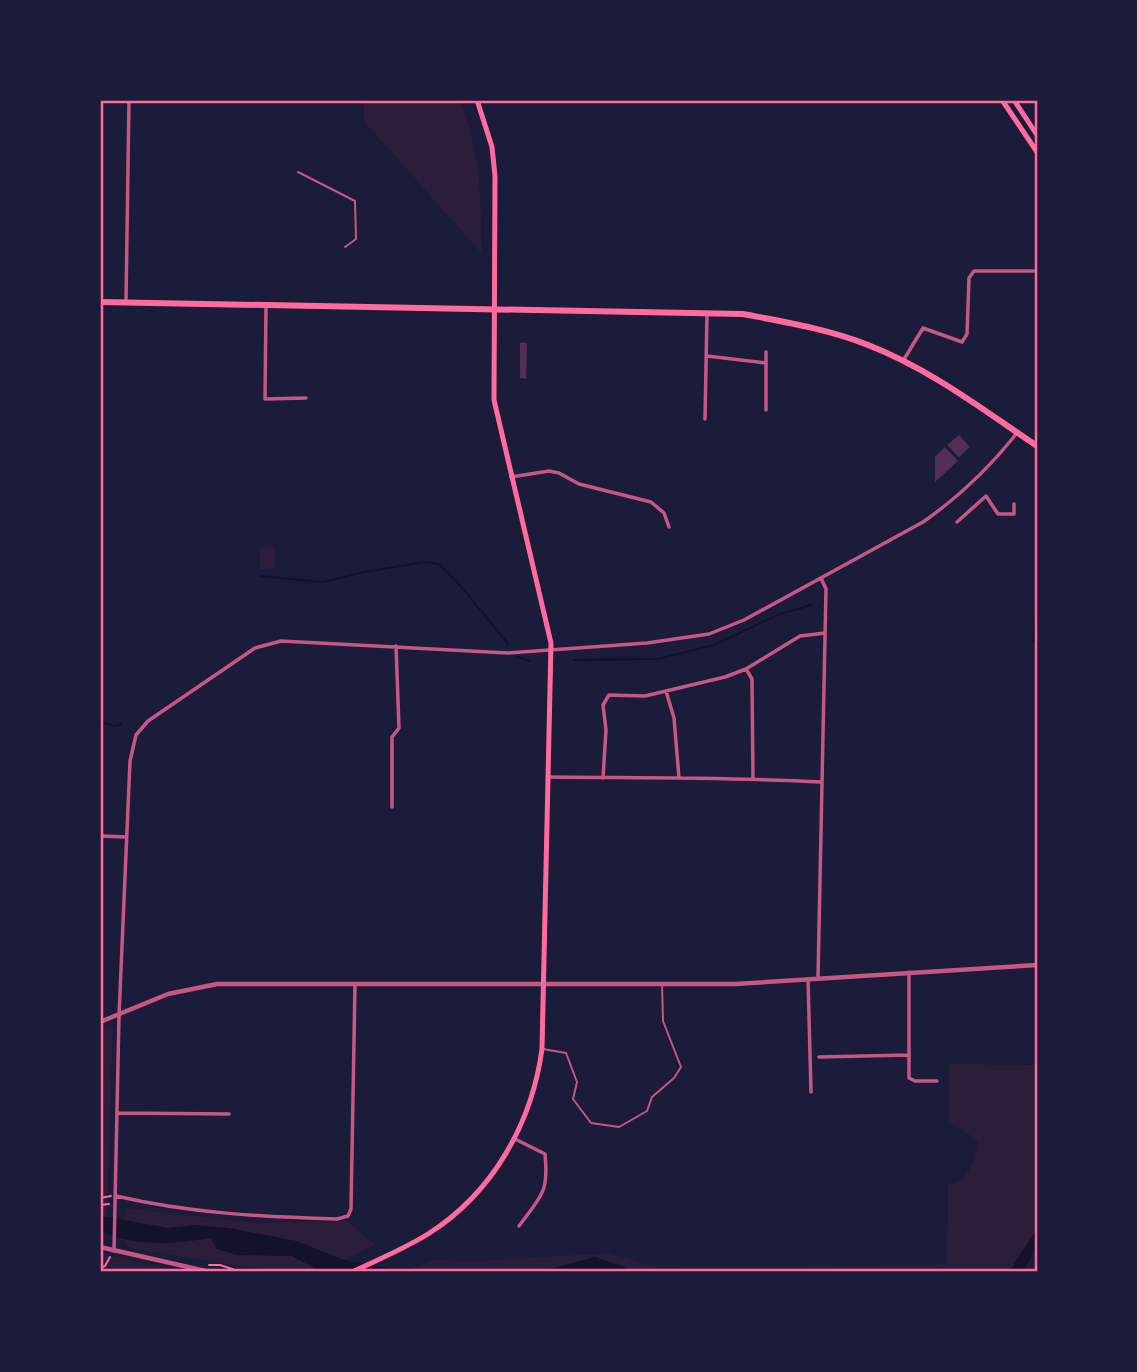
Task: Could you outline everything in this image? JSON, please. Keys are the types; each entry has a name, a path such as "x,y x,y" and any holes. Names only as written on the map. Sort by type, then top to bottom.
{"main road":[{"path":"352,1272 429,1234 463,1206 494,1172 515,1139 533,1094 542,1049 551,650 494,400 494,164 477,100"},
{"path":"1002,100 1037,152"},
{"path":"1014,100 1037,135"},
{"path":"100,302 743,314 834,333 904,361 945,383 1037,446"}],"street":[{"path":"126,302 129,100"},
{"path":"904,361 923,328 962,342 967,334 969,278 974,271 1037,271"},
{"path":"266,305 265,398 306,398"},
{"path":"705,419 707,312"},
{"path":"766,352 766,410"},
{"path":"707,356 766,363"},
{"path":"114,1251 119,1016 131,750 136,735 148,721 262,644 295,640 478,652 647,643 709,634 744,620 945,507 996,460 1017,433"},
{"path":"511,477 549,471 559,473 579,484 651,502 664,513 669,527"},
{"path":"957,522 986,496 999,514 1014,514 1014,503"},
{"path":"818,978 826,589 821,578"},
{"path":"603,778 605,699 616,694 645,696 746,669 800,636 825,633"},
{"path":"393,807 392,737 399,728 396,646"},
{"path":"746,669 752,679 752,779"},
{"path":"666,691 674,718 680,778"},
{"path":"548,777 822,782"},
{"path":"100,836 127,837"},
{"path":"100,1022 191,987 217,984 662,984 808,979 1037,965"},
{"path":"909,972 908,1055 911,1080 937,1081"},
{"path":"808,979 811,1092"},
{"path":"116,1196 162,1206 257,1217 337,1219 348,1216 351,1209 355,984"},
{"path":"820,1057 908,1055"},
{"path":"117,1113 229,1114"},
{"path":"515,1139 545,1154 547,1186 519,1226"},
{"path":"100,1247 210,1272"}],"lane":[{"path":"298,172 351,197 357,205 357,235 354,243 345,247"},
{"path":"542,1049 566,1053 577,1082 573,1099 591,1123 620,1127 647,1111 652,1097 674,1078 681,1067 663,1021 662,984"}],"path":[{"path":"101,1197 116,1196"},
{"path":"100,1205 107,1204"},
{"path":"100,1268 105,1266 114,1251"},
{"path":"196,1267 215,1264 241,1272"}],"shaded area":[{"path":"364,100 460,100 476,157 482,254 364,121"},
{"path":"260,547 275,547 275,569 260,569"},
{"path":"113,1026 107,1217 100,1216 100,1027"},
{"path":"949,1064 1037,1065 1037,1229 1009,1272 628,1272 624,1267 595,1257 539,1272 404,1271 434,1260 479,1261 609,1253 658,1268 947,1265 948,1184 967,1174 978,1141 949,1121"},
{"path":"125,1208 256,1223 347,1221 375,1245 344,1260 296,1241 195,1225 169,1228 124,1220"},
{"path":"100,1216 169,1228 195,1225 229,1228 296,1241 344,1260 404,1271 470,1272 322,1272 292,1256 238,1255 217,1249 211,1238 154,1243 126,1240 100,1230"},
{"path":"1037,1229 1034,1252 1029,1262 1021,1272 1009,1272"},
{"path":"121,1237 166,1244 211,1238 217,1249 238,1255 292,1256 322,1272 280,1272 130,1248"},
{"path":"100,1253 179,1272 100,1272"},
{"path":"595,1257 624,1267 628,1272 539,1272"}],"building":[{"path":"520,343 527,343 526,379 520,378"},
{"path":"959,435 970,447 959,457 947,445"},
{"path":"945,447 958,461 935,482 935,457"}],"waterway":[{"path":"260,576 323,582 425,562 439,564 508,644"},
{"path":"574,660 658,659 714,645 780,614 811,605"},
{"path":"1036,639 1037,624"},
{"path":"517,657 530,661"},
{"path":"100,722 115,726 121,724"}]}
